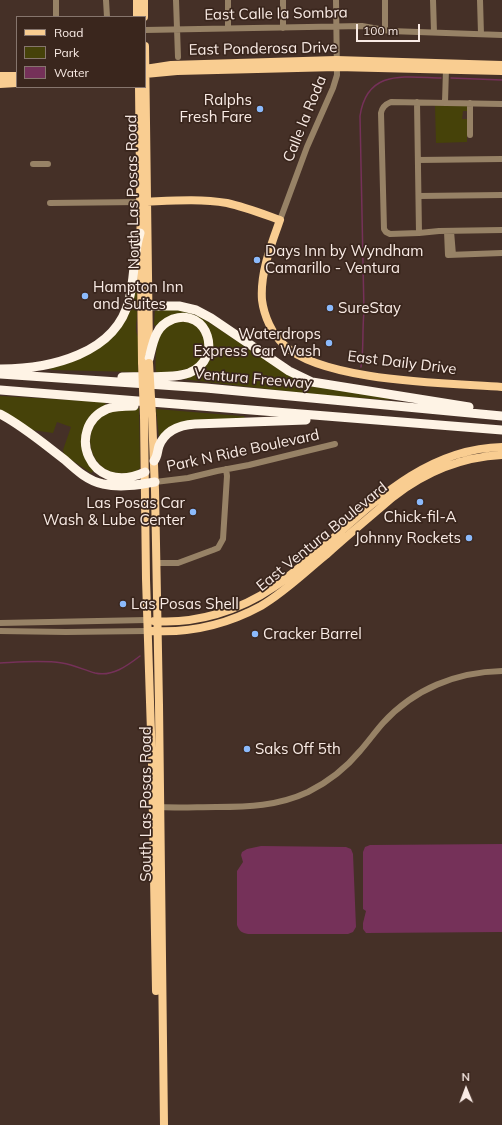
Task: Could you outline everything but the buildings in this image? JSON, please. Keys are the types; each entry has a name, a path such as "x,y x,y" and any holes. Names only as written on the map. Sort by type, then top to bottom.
{"highway":[{"path":"0,369 31,368 55,363 80,354 106,338 119,324 127,307 140,233"},
{"path":"145,306 179,306 196,310 211,318 289,371 312,382 479,408 502,415"},
{"path":"68,378 179,375 187,373 196,369 206,357 209,348 207,333 201,326 192,320 180,318 168,321 157,332 147,361"},
{"name":"Ventura Freeway","path":"0,374 206,388 502,415"},
{"name":"Ventura Freeway","path":"0,390 335,418 502,430"},
{"path":"145,472 134,476 112,477 96,469 88,458 86,447 87,430 92,421 100,413 115,407 196,406"},
{"path":"0,414 22,428 94,481 111,486 137,485 155,482"},
{"path":"154,461 157,456 160,443 169,432 186,424 335,418"}],"main road":[{"path":"137,0 137,16"},
{"path":"144,0 144,16"},
{"name":"East Ponderosa Drive","path":"146,71 337,64 447,66 502,65"},
{"name":"East Ponderosa Drive","path":"447,66 502,71"},
{"path":"0,76 16,76"},
{"path":"0,84 16,83"},
{"name":"North Las Posas Road","path":"139,88 144,202 140,233 145,306"},
{"name":"North Las Posas Road","path":"145,484 148,416 144,202 146,88"},
{"path":"144,202 197,200 226,203 280,220"},
{"name":"East Daily Drive","path":"280,220 266,263 262,292 263,304 268,320 275,334 285,346 307,360 346,371 397,379 502,387"},
{"name":"North Las Posas Road","path":"148,416 154,461 155,482"},
{"name":"East Ventura Boulevard","path":"147,620 180,621 207,617 236,608 251,601 274,587 297,569 385,494 409,476 439,461 462,453 479,449 502,447"},
{"name":"East Ventura Boulevard","path":"147,631 178,632 214,625 230,620 261,606 292,584 409,485 431,473 460,462 492,455 502,455"},
{"name":"South Las Posas Road","path":"155,482 161,807 160,872 164,1125"},
{"name":"South Las Posas Road","path":"145,484 147,631 152,763 159,1125"},
{"path":"152,763 155,767 157,803 159,807 161,807"}],"street":[{"path":"56,0 56,16"},
{"path":"106,0 107,16"},
{"path":"176,0 178,57"},
{"path":"228,0 228,28"},
{"path":"283,0 283,28"},
{"name":"Calle la Roda","path":"280,220 307,147 333,88 337,75 336,0"},
{"path":"385,0 385,30"},
{"path":"433,0 434,32"},
{"path":"480,0 481,34"},
{"name":"East Calle la Sombra","path":"146,30 362,26 407,32 502,35"},
{"path":"445,102 447,66"},
{"path":"502,104 391,102 384,106 381,113 384,229 388,234 502,230"},
{"path":"417,102 419,234"},
{"path":"470,103 470,135"},
{"path":"418,160 502,159"},
{"path":"33,164 48,164"},
{"path":"419,196 502,195"},
{"path":"50,204 144,202"},
{"path":"449,231 450,255 502,253"},
{"name":"Park N Ride Boulevard","path":"155,482 188,478 335,444"},
{"path":"156,563 178,563 218,548 223,539 224,530 227,476 226,469"},
{"path":"0,623 147,620"},
{"path":"0,631 147,631"},
{"path":"161,807 255,806 274,803 300,795 322,784 343,769 359,753 391,714 420,693 442,682 459,676 482,672 502,671"}],"green space":[{"path":"435,105 467,106 467,111 463,111 462,119 467,119 467,142 436,143"},
{"path":"134,291 137,291 136,328 138,337 138,372 49,369 49,367 99,347"},
{"path":"155,310 182,310 201,317 288,375 391,397 389,400 310,394 182,379 210,354 196,318 157,326 154,325"},
{"path":"186,321 197,326 206,341 202,357 199,362 188,369 175,372 156,372 156,352 159,337 167,326 173,323"},
{"path":"0,396 105,402 106,407 86,429 95,470 91,473 64,455 63,450 71,427 57,422 53,433 32,430 0,410"},
{"path":"139,408 140,468 136,472 115,473 101,466 96,459 90,443 91,434 99,419 106,413 115,410"},
{"path":"156,409 244,416 245,418 205,421 159,437"}],"water":[{"path":"502,844 502,932 366,933 363,929 366,911 363,909 363,852 365,847 370,845"},
{"path":"261,846 346,847 351,849 353,854 356,927 353,932 348,934 248,934 241,931 237,925 237,871 243,862 241,855 242,852 247,849"}],"waterway":[{"path":"361,367 364,312 360,116 364,101 370,90 379,83 389,79 401,77 441,78"},
{"path":"451,78 502,80"},
{"path":"0,663 54,662 101,674 119,670 140,656"}],"place":[{"name":"Ralphs Fresh Fare","path":"260,109"},
{"name":"Days Inn by Wyndham Camarillo - Ventura","path":"257,260"},
{"name":"Hampton Inn and Suites","path":"85,296"},
{"name":"SureStay","path":"330,308"},
{"name":"Waterdrops Express Car Wash","path":"329,343"},
{"name":"Chick-fil-A","path":"420,502"},
{"name":"Las Posas Car Wash & Lube Center","path":"193,512"},
{"name":"Johnny Rockets","path":"469,538"},
{"name":"Las Posas Shell","path":"123,604"},
{"name":"Cracker Barrel","path":"255,634"},
{"name":"Saks Off 5th","path":"247,749"}]}
